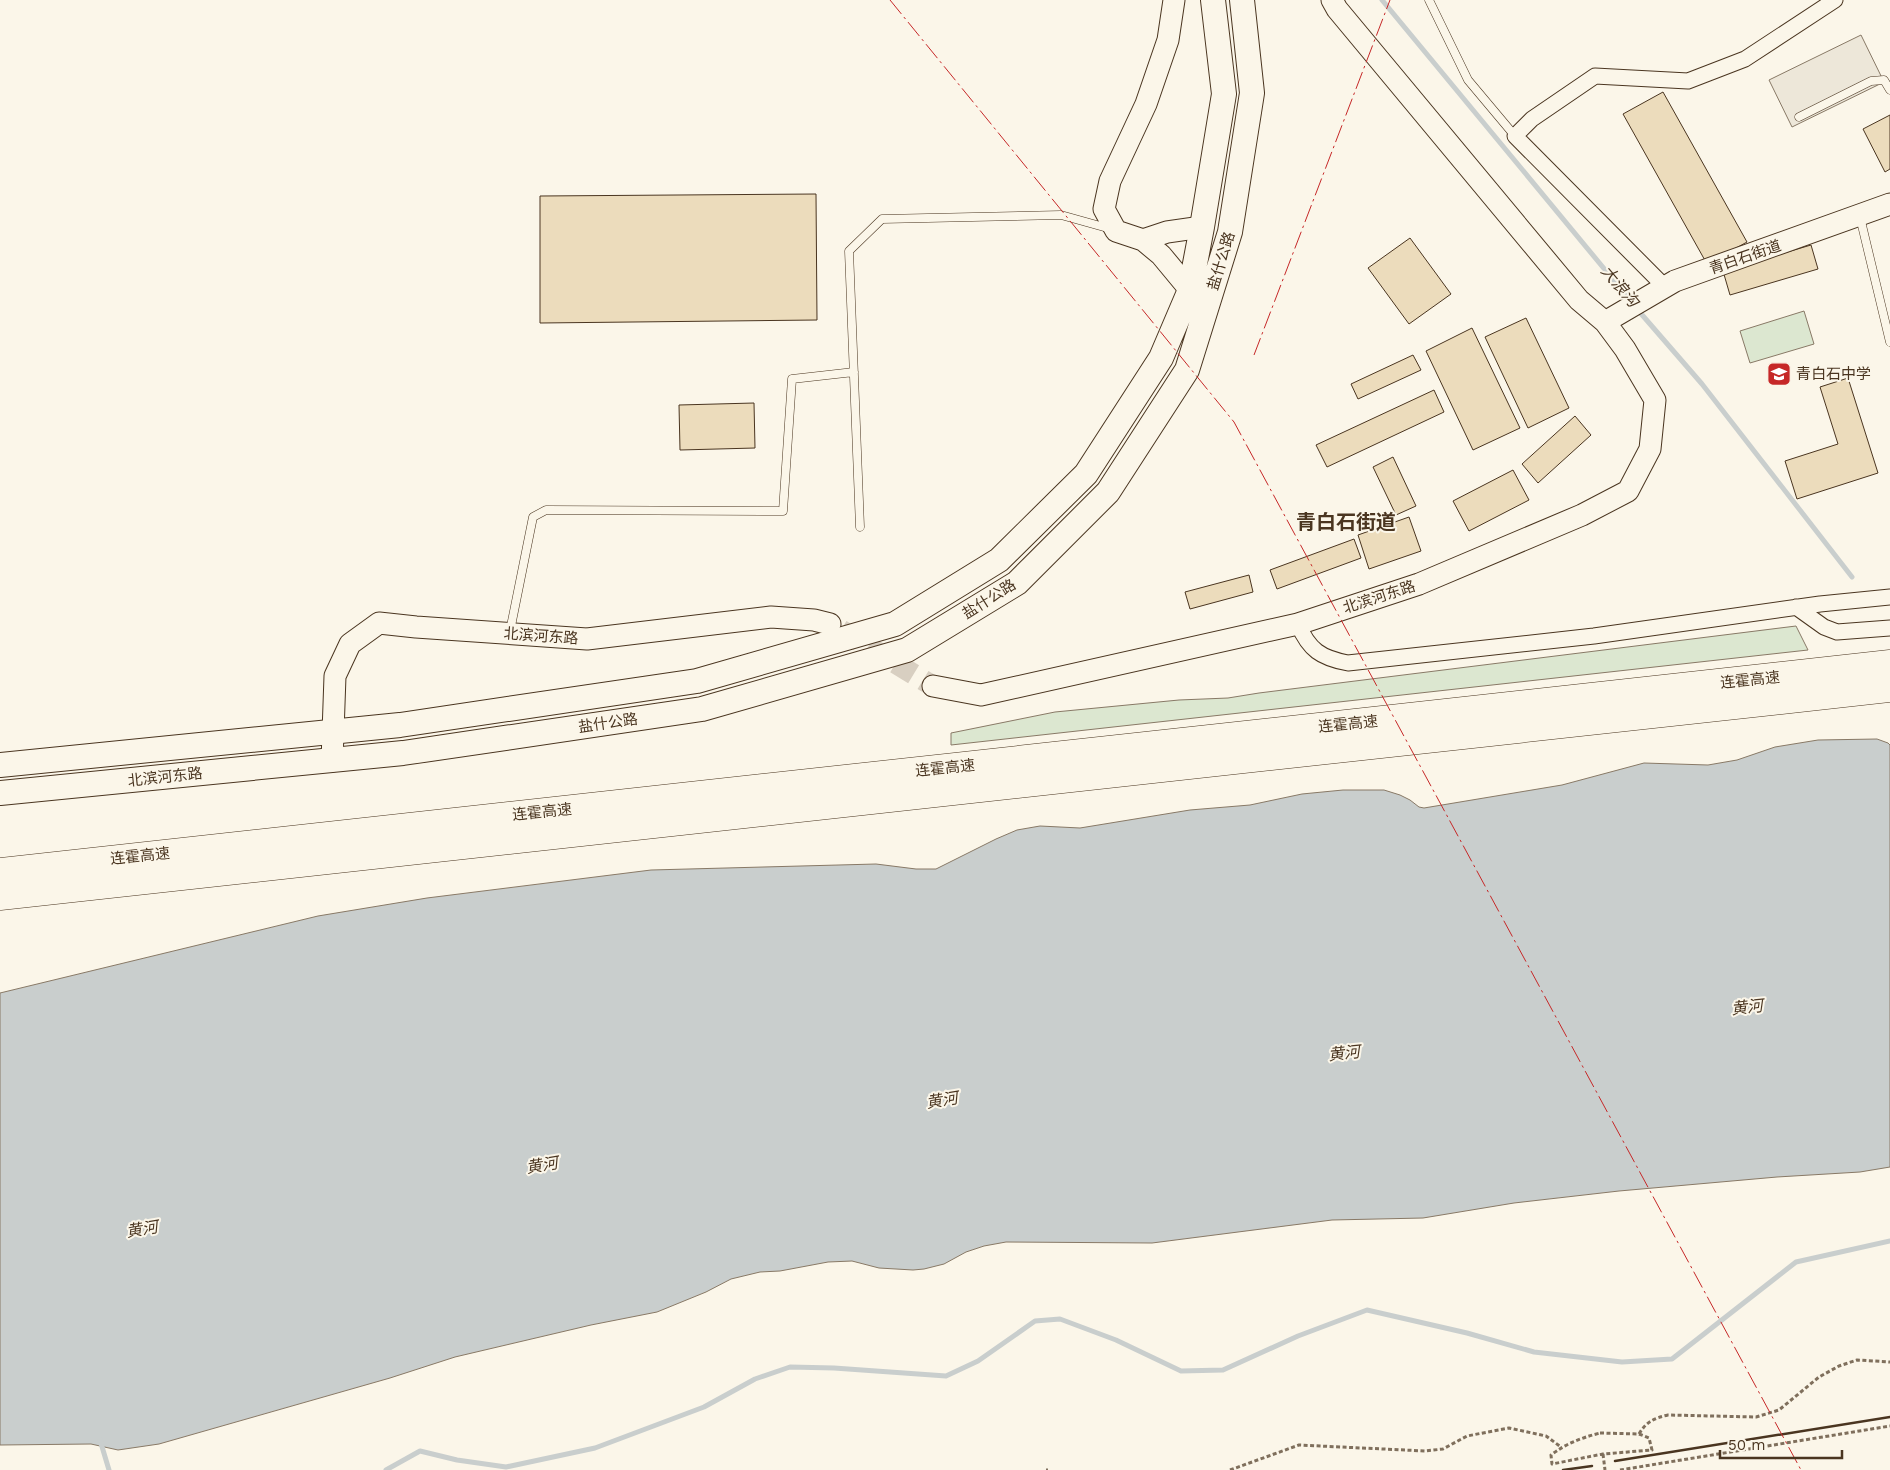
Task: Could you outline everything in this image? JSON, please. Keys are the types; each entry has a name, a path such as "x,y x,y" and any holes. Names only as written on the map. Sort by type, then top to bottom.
{"highway":[{"name":"连霍高速","path":"0,872 1890,664"},
{"name":"连霍高速","path":"0,896 1890,688"}],"main road":[{"name":"盐什公路","path":"332,732 400,725 697,681 895,624 999,560 1086,474 1161,358 1190,290 1224,94 1213,0"},
{"name":"盐什公路","path":"332,761 403,753 702,709 906,650 1017,583 1108,492 1187,370 1230,232 1252,93 1242,0"},
{"name":"北滨河东路","path":"0,765 332,732"},
{"name":"北滨河东路","path":"0,794 332,761"}],"street":[{"path":"1174,0 1168,40 1149,95 1110,181 1104,209 1116,231 1143,240 1161,255 1190,290"},
{"path":"1332,0 1337,9 1579,300 1613,318"},
{"path":"1659,291 1515,136 1532,119 1594,76 1688,81 1745,59 1835,0"},
{"name":"青白石街道","path":"1613,318 1675,281 1890,204"},
{"path":"1143,240 1167,232 1202,227"},
{"name":"北滨河东路","path":"934,686 981,695 1298,624 1419,584 1582,515 1628,491 1650,449 1654,400 1625,349 1613,318"},
{"path":"1298,624 1305,639 1316,652 1332,660 1348,663 1594,636 1796,607 1890,597"},
{"path":"1796,607 1824,626 1837,632 1890,628"},
{"name":"北滨河东路","path":"332,761 335,676 350,644 379,623 586,639 771,617 814,620 830,624"}],"lane":[{"path":"1429,0 1468,80 1515,136"},
{"path":"1799,117 1871,81 1884,80 1890,90"},
{"path":"860,527 849,251 882,219 1062,215 1116,231"},
{"path":"1859,216 1890,342"},
{"path":"510,633 533,518 546,510 783,511 792,379 854,372"}],"path":[{"path":"1639,1434 1644,1426 1655,1418 1668,1416 1756,1417 1779,1410 1819,1377 1839,1366 1858,1360 1890,1362"},
{"path":"1620,1470 1890,1426"},
{"path":"1230,1470 1299,1445 1425,1451 1443,1449 1467,1436 1509,1428 1546,1436 1561,1447"},
{"path":"1600,1433 1639,1434 1649,1438 1652,1450 1603,1454 1552,1464 1551,1455 1561,1447 1577,1439 1600,1433"},
{"path":"1603,1454 1605,1470"}],"green space":[{"path":"1804,311 1814,344 1750,363 1740,331"},
{"path":"1796,626 1808,650 951,745 951,733 1055,712 1179,700 1228,698"}],"shaded area":[{"path":"1861,35 1884,82 1792,127 1769,80"}],"water":[{"name":"黄河","path":"1877,739 1890,745 1890,1167 1860,1172 1777,1177 1619,1191 1514,1203 1423,1218 1332,1220 1152,1243 1006,1242 984,1246 966,1252 944,1264 924,1269 879,1268 852,1261 828,1262 780,1271 760,1272 731,1279 706,1292 657,1312 591,1325 455,1357 390,1378 159,1444 118,1450 91,1444 0,1445 0,993 318,916 427,898 651,870 876,864 916,869 936,869 1017,830 1040,826 1080,828 1190,810 1250,805 1302,794 1343,790 1384,790 1400,795 1419,807 1424,808 1562,785 1644,763 1708,765 1737,760 1775,747 1818,740"}],"building":[{"path":"1663,92 1747,242 1707,264 1623,114"},
{"path":"1890,115 1890,169 1885,172 1863,129"},
{"path":"816,194 817,320 540,323 540,196"},
{"path":"1410,238 1451,294 1409,324 1368,268"},
{"path":"1811,245 1818,269 1730,295 1723,271"},
{"path":"1526,318 1569,408 1528,428 1485,337"},
{"path":"1472,328 1520,428 1473,450 1426,351"},
{"path":"1413,355 1421,370 1358,399 1351,384"},
{"path":"1848,378 1878,473 1797,499 1785,461 1838,444 1820,387"},
{"path":"1434,390 1444,412 1327,467 1316,445"},
{"path":"754,403 755,448 680,450 679,405"},
{"path":"1575,416 1591,435 1538,483 1522,464"},
{"path":"1393,457 1416,506 1396,515 1373,467"},
{"path":"1513,470 1529,500 1469,531 1453,501"},
{"path":"1409,517 1421,551 1369,569 1358,535"},
{"path":"1354,539 1361,558 1277,589 1270,570"},
{"path":"1249,575 1253,592 1190,609 1185,592"}],"waterway":[{"name":"大浪沟","path":"1382,0 1630,300"},
{"name":"大浪沟","path":"1637,309 1702,384 1852,577"},
{"path":"386,1470 420,1451 457,1460 506,1467 595,1448 704,1407 755,1379 790,1367 834,1368 946,1376 978,1361 1035,1321 1060,1319 1116,1340 1181,1371 1223,1370 1298,1336 1367,1310 1467,1333 1534,1352 1622,1362 1672,1359 1796,1262 1890,1241"},
{"path":"100,1440 109,1470"}],"tunnel":[{"path":"841,630 933,686"}],"wall":[{"path":"1615,1461 1890,1417"},
{"path":"1563,1470 1592,1466"}],"power":[{"path":"890,0 1234,422 1801,1470"},
{"path":"1254,355 1390,0"}],"place":[{"name":"青白石中学","path":"1779,374"}],"district":[{"name":"青白石街道","path":"1346,522"}]}
